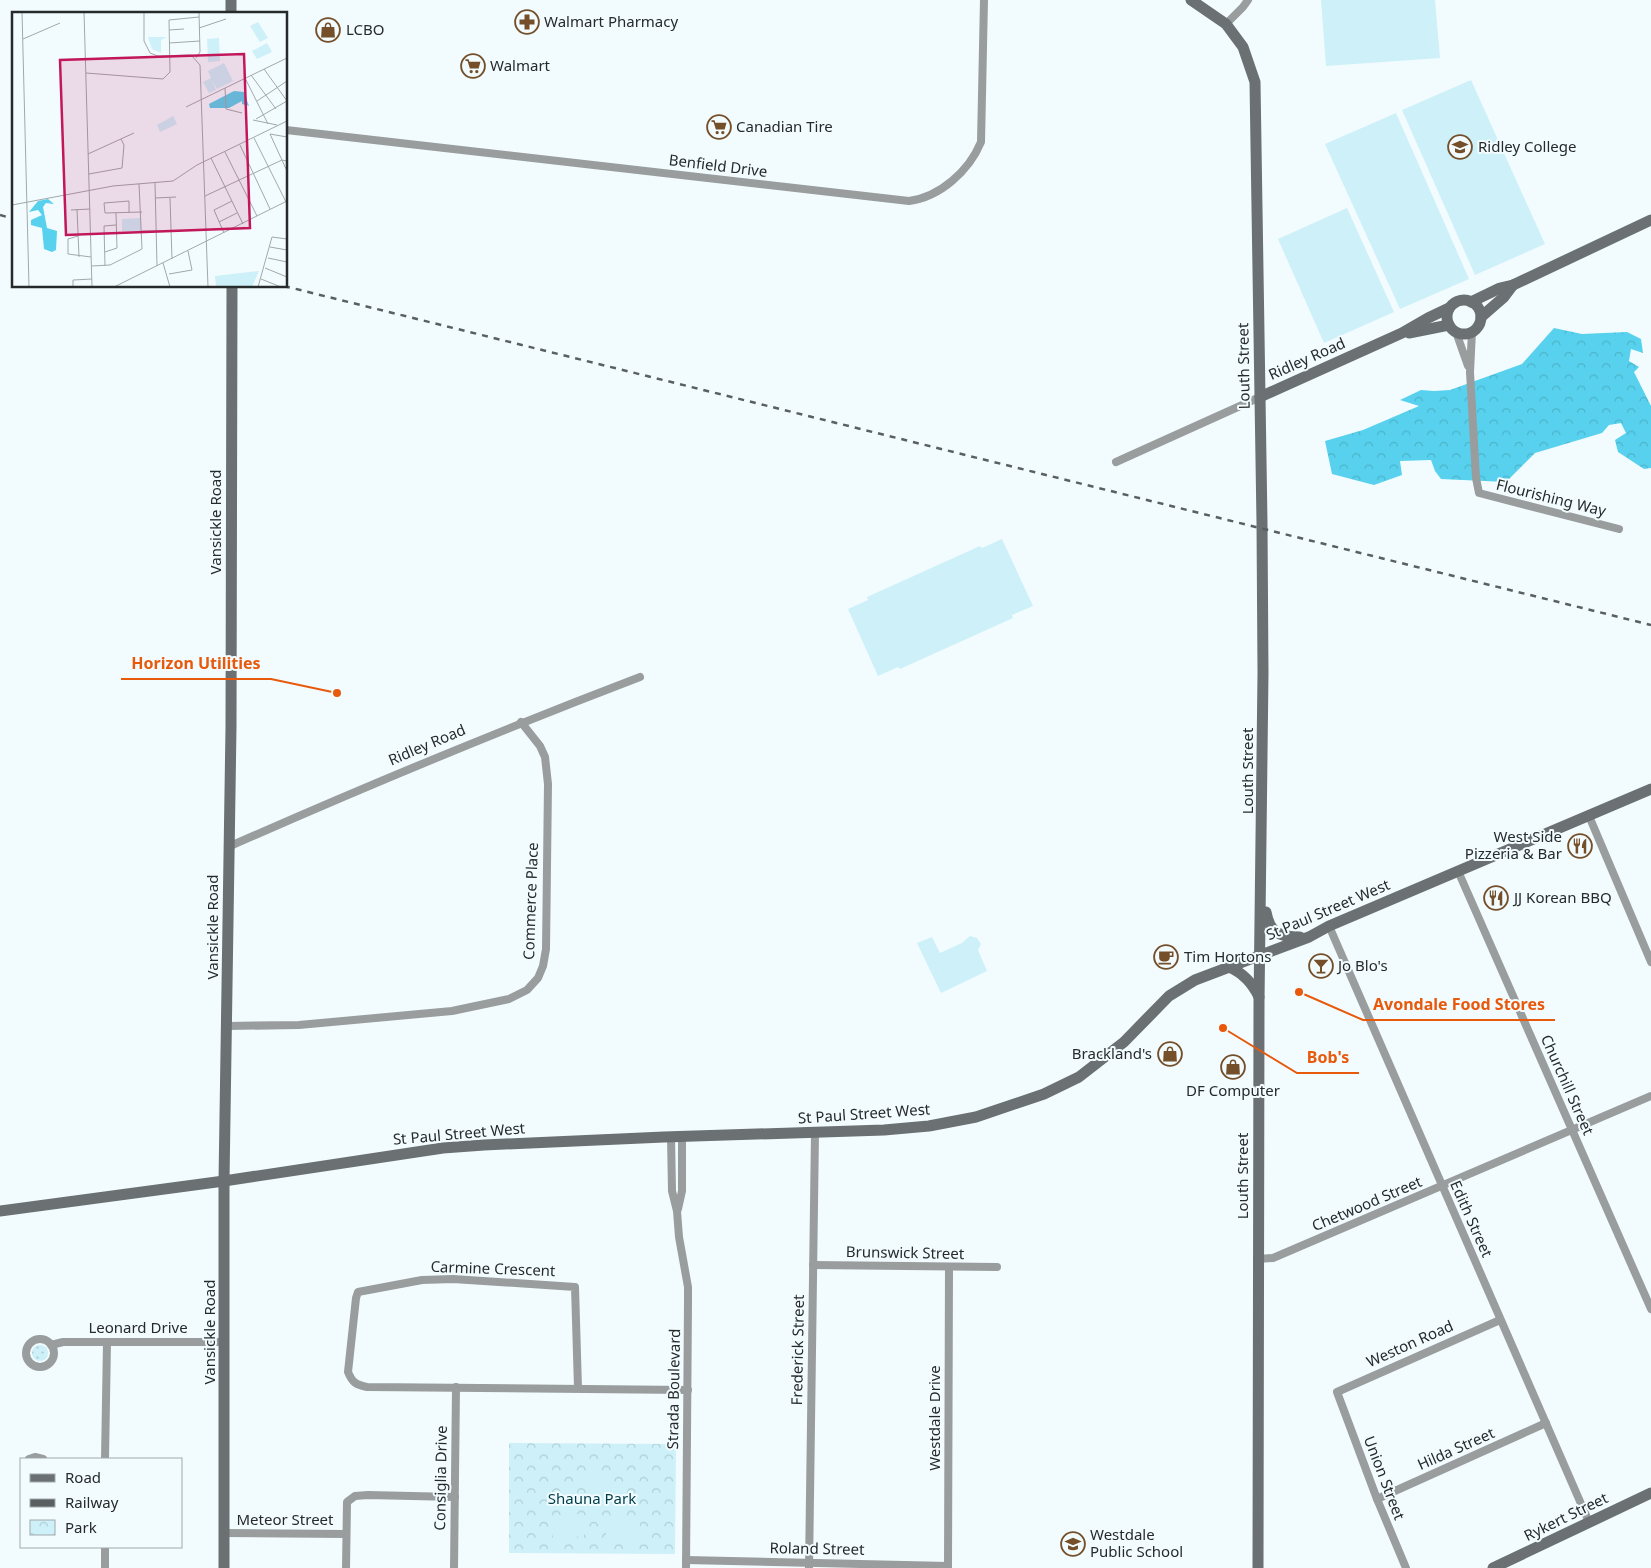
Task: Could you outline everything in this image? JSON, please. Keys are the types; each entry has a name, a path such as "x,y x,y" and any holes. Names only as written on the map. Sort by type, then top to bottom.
{"main road":[{"name":"Louth Street","path":"1191,0 1226,24 1243,47 1255,82 1263,664 1257,1259 1258,1568"},
{"path":"1471,302 1500,288 1513,285 1651,220"},
{"path":"1480,317 1504,297 1513,285"},
{"name":"Vansickle Road","path":"224,1568 224,1181 231,727 232,288"},
{"path":"1461,300 1471,302 1477,306 1480,317 1477,328 1462,334 1452,328 1447,320 1449,308 1461,300"},
{"name":"Ridley Road","path":"1260,397 1402,333 1449,308"},
{"name":"Ridley Road","path":"1402,333 1452,328"},
{"name":"St Paul Street West","path":"0,1210 224,1181 443,1148 677,1137 815,1133 928,1126 976,1117 1044,1094 1079,1077 1124,1042 1169,996 1195,980 1309,937 1329,926 1651,789"},
{"path":"1261,888 1268,925 1272,930 1287,937 1309,937"},
{"path":"1229,967 1244,975 1252,984 1259,997"},
{"name":"Rykert Street","path":"1493,1568 1651,1493"}],"street":[{"name":"Benfield Drive","path":"288,130 899,200 922,199 954,180 975,155 981,142 984,0"},
{"path":"1226,24 1248,0"},
{"name":"Flourishing Way","path":"1452,328 1470,372"},
{"name":"Flourishing Way","path":"1472,331 1470,372 1476,478 1479,493 1619,529"},
{"name":"Ridley Road","path":"1116,462 1260,397"},
{"name":"Ridley Road","path":"228,847 343,796 521,722 640,677"},
{"name":"Commerce Place","path":"227,1026 299,1025 452,1011 509,999 527,990 538,978 543,966 546,949 548,784 545,757 540,746 521,722"},
{"path":"1589,816 1651,962"},
{"name":"Churchill Street","path":"1458,871 1651,1309"},
{"name":"Edith Street","path":"1329,926 1589,1522"},
{"name":"Chetwood Street","path":"1257,1259 1273,1258 1651,1096"},
{"name":"Frederick Street","path":"809,1565 815,1133"},
{"name":"Strada Boulevard","path":"677,1137 672,1191 677,1210 680,1250 688,1287 686,1564"},
{"name":"Brunswick Street","path":"813,1266 997,1267"},
{"name":"Westdale Drive","path":"948,1567 949,1268"},
{"name":"Carmine Crescent","path":"578,1388 575,1286 453,1278 422,1280 358,1292 348,1372 351,1380 358,1386 367,1388 688,1390"},
{"name":"Weston Road","path":"1339,1398 1337,1392 1500,1320"},
{"name":"Leonard Drive","path":"51,1345 63,1342 225,1342"},
{"path":"105,1458 107,1342"},
{"name":"Consiglia Drive","path":"454,1568 456,1388"},
{"name":"Union Street","path":"1339,1398 1376,1499 1406,1568"},
{"name":"Hilda Street","path":"1376,1499 1546,1424"},
{"path":"346,1568 347,1502 355,1496 455,1498"},
{"name":"Meteor Street","path":"224,1534 346,1534"},
{"path":"105,1548 105,1568"},
{"name":"Roland Street","path":"686,1564 948,1567"}],"green space":[{"path":"1321,0 1435,0 1440,58 1326,66"},
{"path":"1471,80 1545,244 1475,275 1402,110"},
{"path":"1396,113 1469,279 1400,309 1325,144"},
{"path":"1347,208 1394,312 1324,343 1278,239"},
{"path":"1554,328 1582,334 1627,332 1641,339 1643,353 1631,349 1629,361 1639,367 1634,372 1651,406 1651,468 1644,469 1618,452 1615,440 1626,433 1621,423 1609,425 1602,433 1535,453 1506,482 1441,479 1435,471 1431,460 1400,461 1402,475 1374,485 1332,474 1325,441 1363,430 1419,406 1400,400 1421,390 1450,390 1522,364"},
{"path":"1002,539 1033,606 1012,615 1013,618 900,669 898,667 878,676 848,609 868,600 867,597 980,546 982,548"},
{"path":"970,936 977,938 981,944 978,950 987,971 941,993 917,943 932,937 940,953 962,943"},
{"path":"37,1345 43,1345 48,1350 46,1359 37,1361 32,1356 32,1350"},
{"name":"Shauna Park","path":"509,1443 676,1444 675,1554 509,1553"},
{"path":"609,1472 611,1502 588,1504 586,1474"},
{"path":"582,1514 584,1536 553,1539 551,1516"},
{"path":"606,1519 640,1520 640,1539 606,1539"}],"railway":[{"path":"0,215 12,218"},
{"path":"288,287 1651,625"}],"place":[{"name":"Walmart Pharmacy","path":"527,22"},
{"name":"LCBO","path":"328,30"},
{"name":"Walmart","path":"473,66"},
{"name":"Canadian Tire","path":"719,127"},
{"name":"Ridley College","path":"1460,147"},
{"name":"Horizon Utilities","path":"337,693"},
{"name":"West Side Pizzeria & Bar","path":"1580,846"},
{"name":"JJ Korean BBQ","path":"1496,898"},
{"name":"Tim Hortons","path":"1166,957"},
{"name":"Jo Blo's","path":"1321,966"},
{"name":"Avondale Food Stores","path":"1299,992"},
{"name":"Bob's","path":"1223,1028"},
{"name":"Brackland's","path":"1170,1054"},
{"name":"DF Computer","path":"1233,1067"},
{"name":"Westdale Public School","path":"1073,1544"}]}
